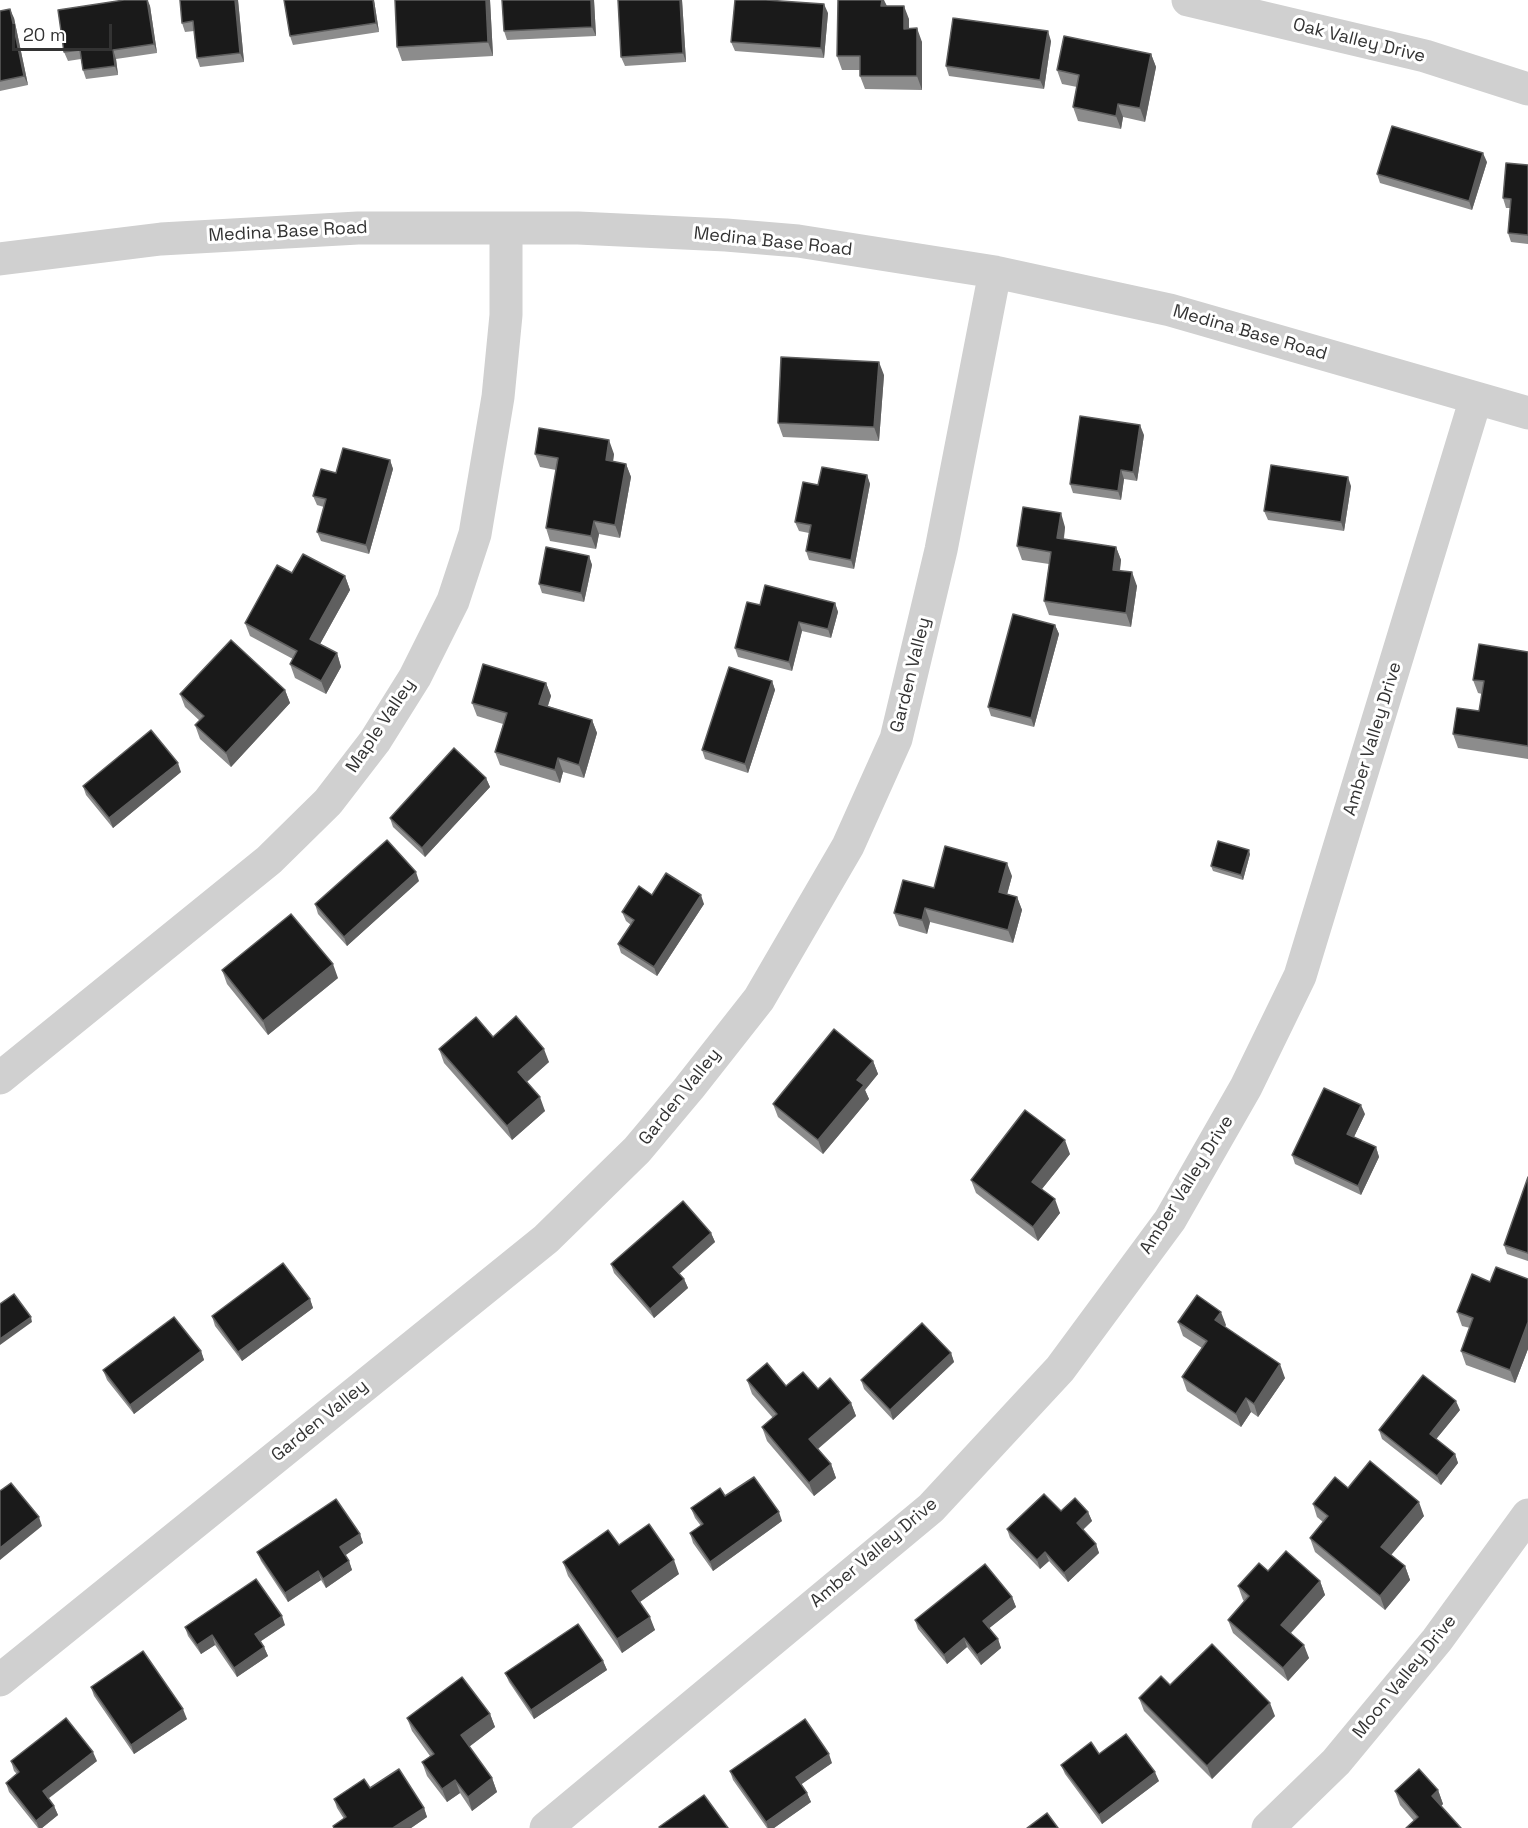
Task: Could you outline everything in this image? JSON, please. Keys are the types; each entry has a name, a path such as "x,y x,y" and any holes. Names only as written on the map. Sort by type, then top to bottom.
{"street":[{"name":"Oak Valley Drive","path":"1188,0 1425,56 1528,88"},
{"name":"Medina Base Road","path":"0,259 161,239 358,228 589,229 726,235 798,241 995,272 1170,310 1528,413"},
{"name":"Maple Valley","path":"0,1078 269,860 327,802 375,741 415,677 453,601 475,534 498,397 504,339 506,229"},
{"name":"Garden Valley","path":"0,1680 546,1239 637,1150 759,999 848,846 896,739 941,550 995,272"},
{"name":"Amber Valley Drive","path":"546,1828 931,1508 1060,1369 1170,1220 1246,1087 1300,976 1476,398"},
{"name":"Moon Valley Drive","path":"1268,1828 1336,1762 1437,1640 1528,1515"}],"building":[{"path":"124,0 147,0 154,44 113,50 115,66 83,70 80,50 64,52 58,10"},
{"path":"180,0 235,0 240,53 197,58 193,21 182,23"},
{"path":"284,0 373,0 376,23 290,36"},
{"path":"395,0 486,0 488,42 397,47"},
{"path":"502,0 591,0 592,27 504,31"},
{"path":"618,0 680,0 683,53 621,57"},
{"path":"735,0 824,4 821,48 731,42"},
{"path":"838,0 882,0 881,6 904,6 904,29 917,28 917,76 860,76 860,56 837,56"},
{"path":"10,9 24,76 0,81 0,11"},
{"path":"953,18 1048,31 1040,80 946,66"},
{"path":"1064,36 1151,54 1140,108 1118,104 1116,116 1073,107 1079,75 1057,70"},
{"path":"1392,126 1483,153 1469,201 1377,174"},
{"path":"1506,163 1528,165 1528,235 1508,233 1511,199 1503,198"},
{"path":"781,357 879,362 874,427 778,423"},
{"path":"1080,416 1140,425 1133,472 1121,470 1118,491 1070,484"},
{"path":"539,428 609,440 606,460 626,464 615,525 594,521 591,536 546,528 558,458 535,454"},
{"path":"343,448 390,460 366,545 317,532 326,499 313,496 321,469 336,473"},
{"path":"1271,465 1348,477 1341,522 1264,511"},
{"path":"822,467 867,475 851,560 806,551 811,525 795,522 803,482 818,485"},
{"path":"1023,507 1061,513 1057,538 1116,547 1113,570 1132,572 1126,613 1044,601 1051,552 1017,546"},
{"path":"546,547 589,556 581,593 539,584"},
{"path":"303,554 345,576 310,639 337,653 321,681 290,664 297,651 245,623 277,565 292,573"},
{"path":"765,585 835,603 828,629 799,622 789,662 735,648 747,602 760,605"},
{"path":"1013,614 1055,625 1031,718 988,707"},
{"path":"231,640 285,690 226,753 195,725 204,716 180,694"},
{"path":"1479,644 1528,652 1528,746 1453,734 1457,708 1479,711 1484,681 1473,680"},
{"path":"483,664 546,683 539,704 592,720 579,765 558,758 555,770 495,752 507,713 472,703"},
{"path":"729,667 772,681 745,764 702,750"},
{"path":"151,730 178,763 109,818 83,786"},
{"path":"454,748 486,778 422,848 390,818"},
{"path":"387,840 416,872 344,937 315,904"},
{"path":"1218,841 1249,850 1241,875 1211,866"},
{"path":"945,846 1007,863 999,892 1017,897 1008,930 925,908 922,920 894,913 903,880 934,888"},
{"path":"666,873 701,895 654,967 618,944 634,920 622,912 639,886 652,895"},
{"path":"291,914 333,964 263,1021 222,970"},
{"path":"516,1016 544,1049 518,1072 540,1097 507,1126 439,1049 476,1017 493,1037"},
{"path":"834,1029 873,1061 857,1080 864,1085 818,1140 773,1104"},
{"path":"1324,1088 1361,1105 1347,1134 1376,1147 1358,1186 1292,1155"},
{"path":"1025,1110 1065,1140 1032,1182 1055,1199 1033,1227 971,1180"},
{"path":"1528,1177 1528,1253 1504,1245"},
{"path":"683,1201 711,1233 673,1267 684,1279 650,1309 611,1264"},
{"path":"283,1263 310,1299 238,1352 212,1316"},
{"path":"1496,1267 1528,1279 1528,1322 1510,1370 1461,1351 1473,1318 1457,1312 1472,1274 1490,1282"},
{"path":"14,1294 31,1317 0,1339 0,1304"},
{"path":"1197,1295 1221,1312 1215,1320 1280,1364 1254,1404 1246,1398 1236,1414 1182,1377 1207,1341 1178,1322"},
{"path":"174,1317 201,1351 130,1405 103,1370"},
{"path":"922,1323 951,1353 890,1410 861,1380"},
{"path":"767,1363 786,1386 803,1372 818,1389 830,1378 851,1403 809,1439 831,1464 809,1483 762,1427 777,1414 747,1380"},
{"path":"1423,1375 1456,1401 1430,1434 1455,1454 1437,1476 1379,1430"},
{"path":"1370,1461 1419,1502 1381,1547 1405,1566 1380,1596 1310,1538 1328,1516 1313,1504 1335,1477 1348,1488"},
{"path":"754,1477 779,1512 710,1562 690,1533 703,1524 691,1508 720,1488 725,1496"},
{"path":"11,1483 39,1517 0,1548 0,1491"},
{"path":"1044,1494 1061,1511 1075,1498 1088,1512 1077,1523 1096,1544 1064,1573 1045,1552 1037,1560 1007,1529"},
{"path":"336,1499 360,1534 340,1547 349,1561 323,1579 318,1571 285,1593 257,1552"},
{"path":"649,1524 674,1560 632,1591 650,1617 617,1639 563,1562 608,1530 619,1545"},
{"path":"1286,1551 1320,1581 1281,1625 1304,1645 1283,1668 1228,1620 1249,1596 1238,1586 1259,1563 1268,1571"},
{"path":"985,1564 1012,1597 983,1621 998,1639 977,1655 964,1638 944,1655 915,1620"},
{"path":"256,1579 282,1616 255,1634 264,1647 234,1668 212,1635 197,1645 185,1627"},
{"path":"578,1624 603,1661 531,1710 505,1673"},
{"path":"1212,1644 1270,1703 1207,1766 1139,1698 1161,1676 1170,1685"},
{"path":"143,1651 183,1709 131,1745 91,1687"},
{"path":"462,1677 490,1714 461,1735 492,1778 468,1797 455,1780 442,1789 422,1762 434,1754 407,1718"},
{"path":"66,1718 93,1752 43,1791 54,1806 36,1821 6,1783 19,1772 11,1761"},
{"path":"805,1719 829,1754 796,1777 807,1793 766,1822 730,1771"},
{"path":"1126,1734 1155,1772 1099,1815 1061,1765 1091,1742 1099,1754"},
{"path":"399,1769 424,1808 393,1828 334,1828 333,1826 346,1817 334,1799 364,1779 370,1788"},
{"path":"1419,1769 1438,1790 1432,1796 1461,1828 1406,1828 1418,1817 1395,1791"},
{"path":"704,1795 728,1828 659,1827"},
{"path":"1047,1813 1058,1828 1027,1828"}]}
